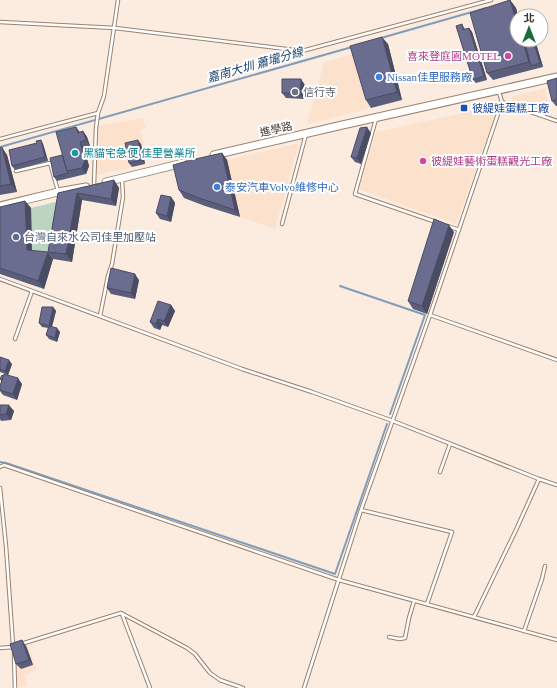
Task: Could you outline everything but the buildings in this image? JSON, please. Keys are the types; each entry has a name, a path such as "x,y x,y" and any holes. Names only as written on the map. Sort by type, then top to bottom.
{"main road":[{"name":"進學路","path":"208,157 376,117 557,77"},
{"path":"0,206 94,185 192,160"}],"lane":[{"path":"94,185 96,128 98,113 104,96 118,0"},
{"path":"0,22 115,28 302,51 491,0"},
{"path":"304,688 361,510 430,315 502,102 499,90"},
{"path":"502,102 557,121"},
{"path":"0,139 98,113"},
{"path":"376,117 355,194 436,222"},
{"path":"282,224 306,134"},
{"path":"16,171 50,163 58,192"},
{"path":"100,316 112,264 122,204 122,178"},
{"path":"444,225 459,230"},
{"path":"0,279 242,369 393,421 557,485"},
{"path":"15,339 32,291"},
{"path":"430,315 557,360"},
{"path":"440,472 450,444"},
{"path":"0,467 4,465 339,580 557,640"},
{"path":"474,617 539,479"},
{"path":"0,488 14,647 15,688"},
{"path":"361,510 452,532 427,604"},
{"path":"524,631 545,566"},
{"path":"389,637 400,639 405,638 414,601"},
{"path":"122,613 150,688"},
{"path":"21,644 122,613 187,648 195,654 210,673 220,680 242,688"},
{"path":"0,648 14,647"}],"shaded area":[{"path":"355,53 371,108 307,124 324,63"},
{"path":"545,88 552,117 512,101 511,97"},
{"name":"彼緹娃藝術蛋糕觀光工廠","path":"499,105 456,224 359,189 376,132"},
{"path":"143,118 146,128 140,130 144,144 128,147 132,167 96,175 93,158 97,126"},
{"path":"299,143 275,229 240,217 227,160"},
{"path":"27,643 37,670 25,675 27,686 16,687 13,647"}],"green space":[{"path":"63,200 53,259 32,258 31,208"}],"waterway":[{"name":"嘉南大圳 蕭壠分線","path":"381,38 486,8"},
{"name":"嘉南大圳 蕭壠分線","path":"0,147 352,47"},
{"path":"340,286 425,315 390,414"},
{"path":"0,462 335,574 387,424"}],"place":[{"name":"喜來登庭園MOTEL","path":"508,56"},
{"name":"Nissan佳里服務廠","path":"379,77"},
{"name":"信行寺","path":"295,92"},
{"name":"彼緹娃蛋糕工廠","path":"464,108"},
{"name":"黑貓宅急便 佳里營業所","path":"75,153"},
{"name":"彼緹娃藝術蛋糕觀光工廠","path":"423,161"},
{"name":"泰安汽車Volvo維修中心","path":"217,187"},
{"name":"台灣自來水公司佳里加壓站","path":"16,237"}]}
